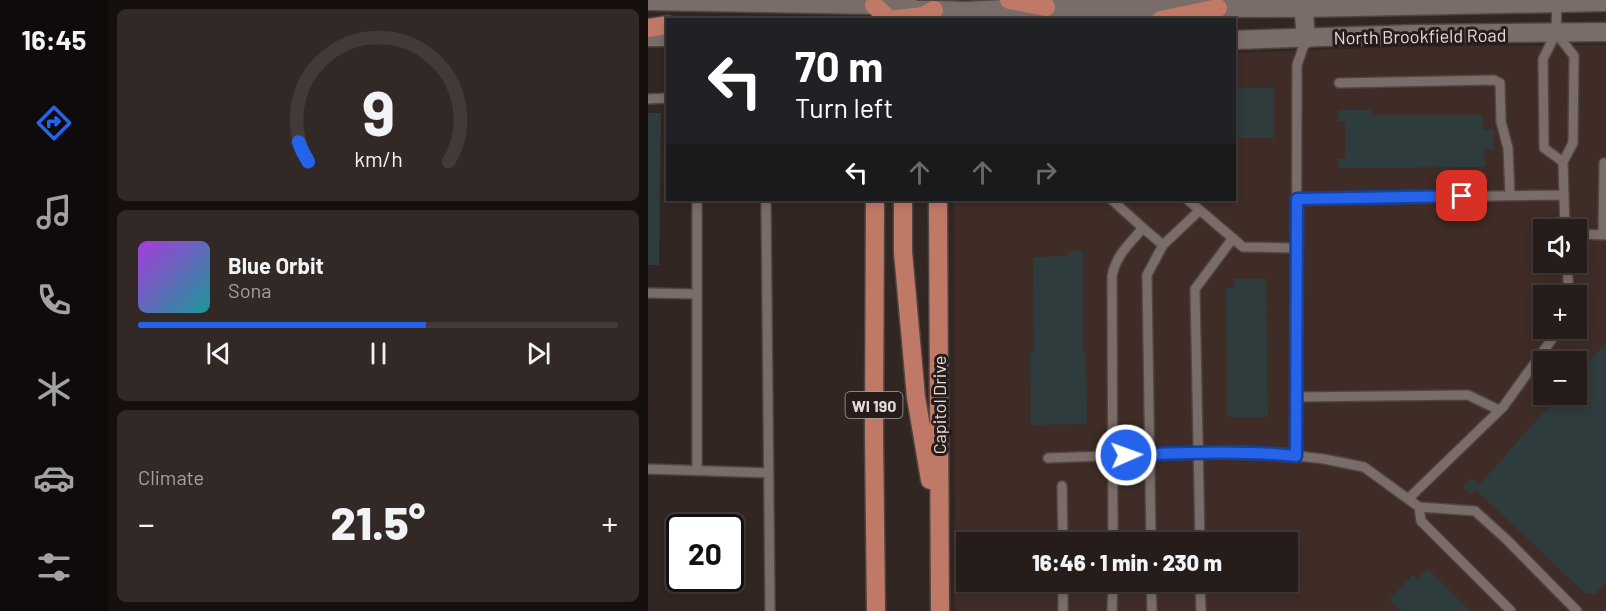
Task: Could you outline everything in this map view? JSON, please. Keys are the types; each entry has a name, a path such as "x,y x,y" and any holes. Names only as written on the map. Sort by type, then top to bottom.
{"main road":[{"path":"1009,0 1046,7"},
{"path":"874,8 889,18"},
{"path":"1170,18 1218,8"},
{"path":"901,18 923,16 934,10"},
{"path":"648,28 666,25"},
{"name":"WI 190","path":"875,201 876,611"},
{"path":"903,201 903,252 916,397 939,529"},
{"name":"Capitol Drive","path":"938,201 940,611"},
{"path":"875,516 886,611"}],"street":[{"name":"North Brookfield Road","path":"652,1 964,11 1115,4 1218,8 1303,4 1606,2"},
{"path":"1303,4 1306,39"},
{"name":"North Brookfield Road","path":"1236,40 1417,34 1606,32"},
{"path":"648,37 666,37"}],"lane":[{"path":"1557,3 1556,33 1543,59 1544,148 1563,162"},
{"path":"1556,33 1574,56 1573,143 1563,162 1565,219"},
{"path":"1296,456 1297,65 1306,39"},
{"path":"1339,83 1494,80 1500,83 1501,123 1508,148 1510,195"},
{"path":"648,99 666,98"},
{"path":"1587,234 1604,235 1604,163 1606,163"},
{"path":"1297,199 1564,195"},
{"path":"697,201 697,471"},
{"path":"766,201 770,611"},
{"path":"1113,201 1163,245"},
{"path":"1189,201 1243,247 1297,248"},
{"path":"1151,532 1147,275 1163,245 1200,210"},
{"path":"1113,532 1112,276 1114,263 1143,228"},
{"path":"1200,532 1196,289 1233,238"},
{"path":"648,293 697,294"},
{"path":"1408,499 1499,410 1552,339"},
{"path":"1296,397 1468,395 1499,410"},
{"path":"1048,458 1273,453 1324,459 1364,467 1419,507 1475,511 1577,611"},
{"path":"648,469 768,473"},
{"path":"1062,486 1062,532"},
{"path":"1419,507 1421,521 1512,611"},
{"path":"1063,592 1064,611"},
{"path":"1112,611 1113,592"},
{"path":"1151,592 1152,611"},
{"path":"1200,592 1201,611"}],"shaded area":[{"path":"1606,45 1606,611 955,611 954,201 1236,201 1236,53 1399,47"}],"building":[{"path":"1236,88 1274,88 1274,138 1236,138"},
{"path":"1338,110 1371,110 1371,115 1483,115 1483,130 1494,130 1494,149 1484,149 1485,167 1338,168 1338,159 1345,159 1345,121 1338,121"},
{"path":"648,113 661,113 659,265 648,265"},
{"path":"1068,251 1083,251 1083,352 1086,352 1087,424 1031,425 1030,352 1034,352 1033,257 1068,256"},
{"path":"1234,279 1266,279 1268,417 1227,417 1226,288 1234,288"},
{"path":"1606,343 1606,582 1595,594 1586,594 1477,491 1471,494 1463,487 1471,478 1479,485 1550,405 1587,405 1587,364"},
{"path":"1428,569 1470,611 1401,611 1389,600 1413,575 1417,579"}],"route":[{"path":"1126,455 1273,453 1296,456 1297,199 1462,196"}]}
